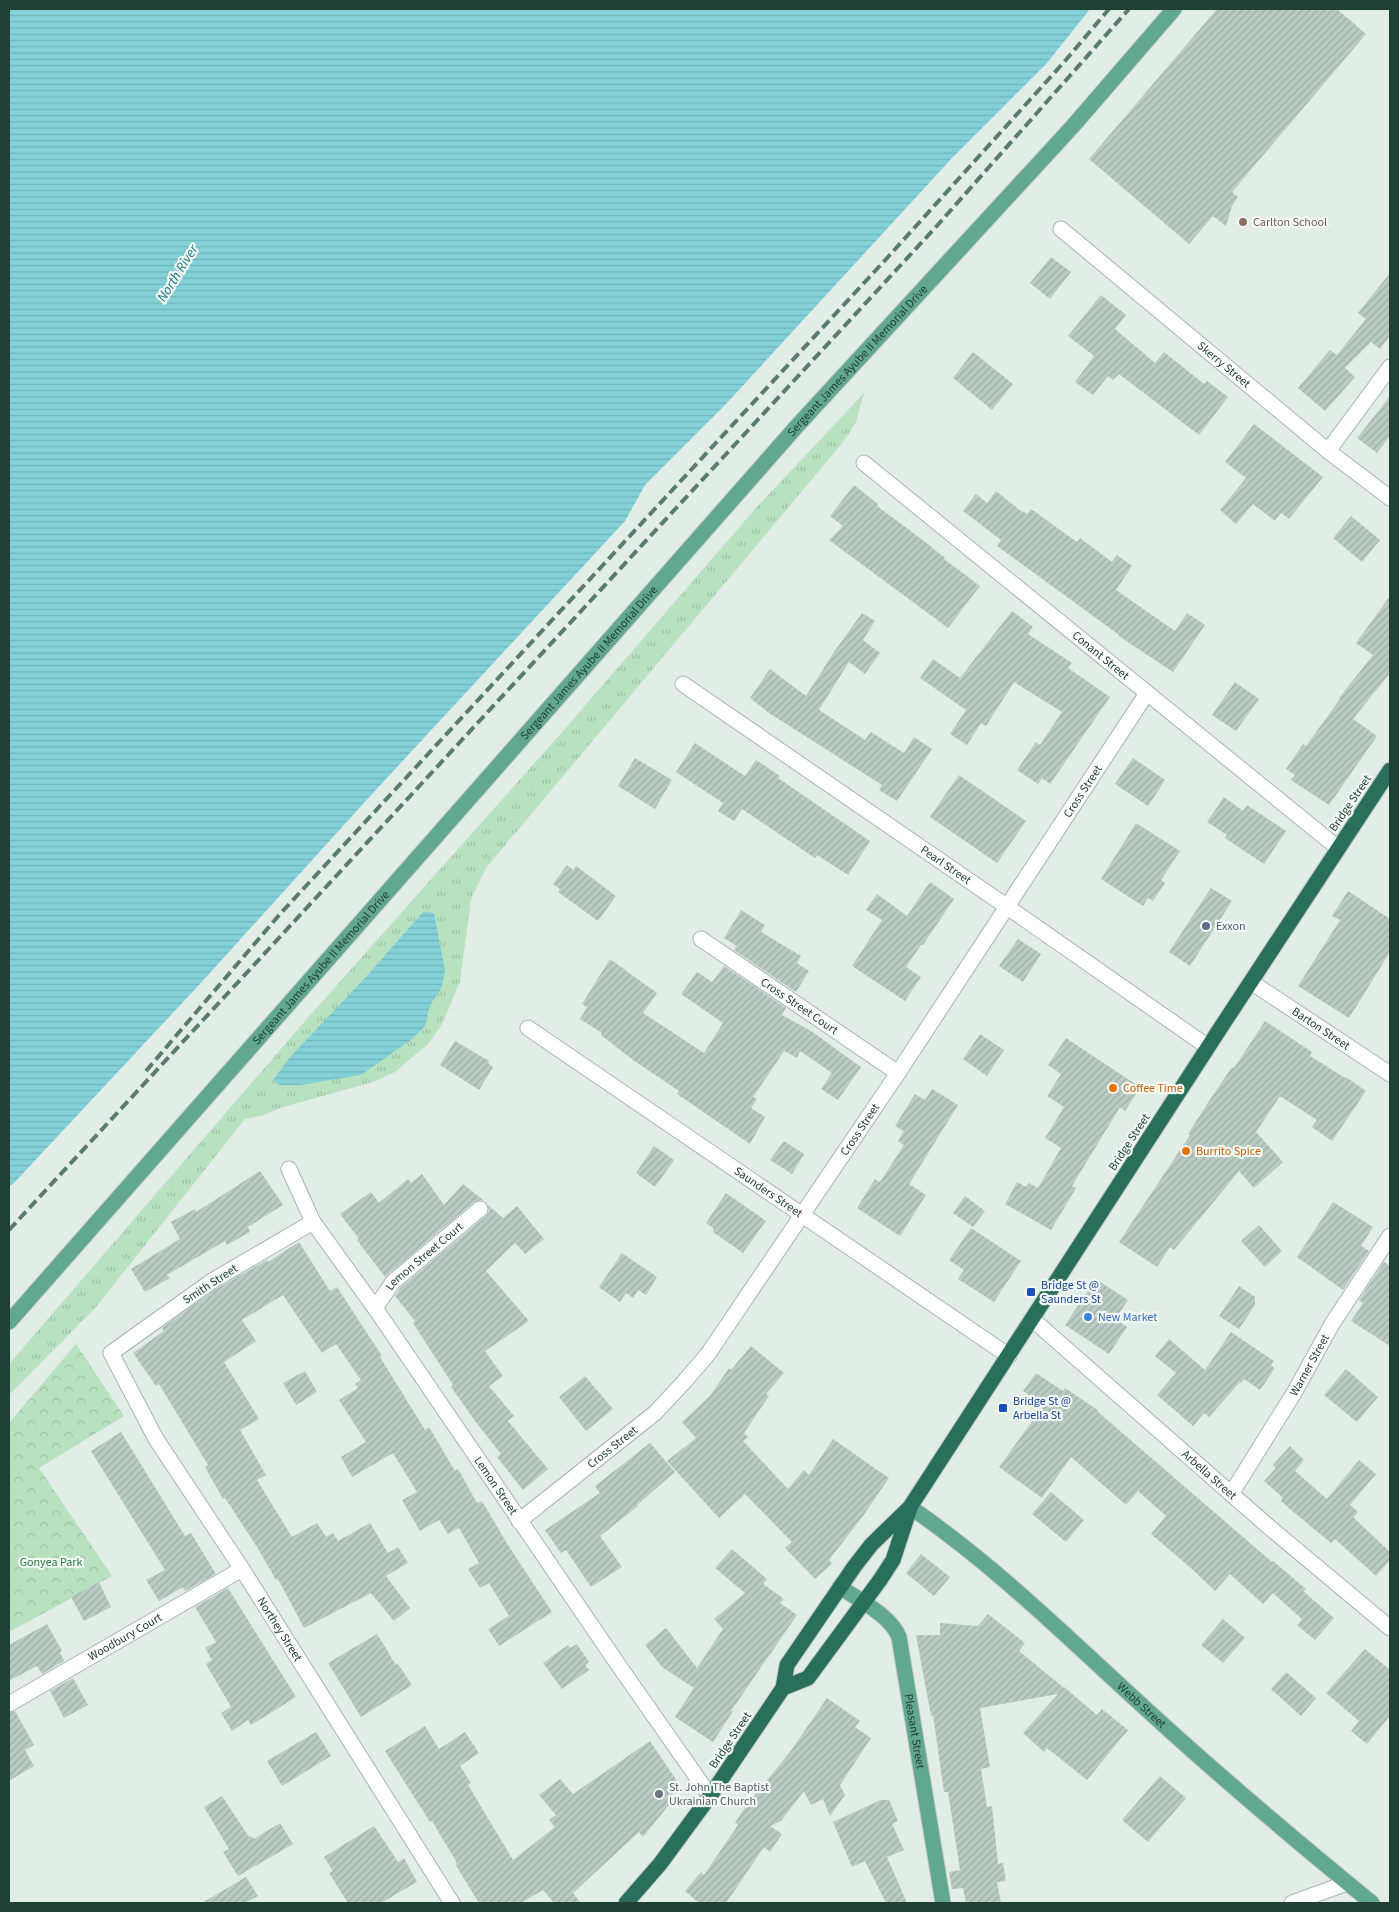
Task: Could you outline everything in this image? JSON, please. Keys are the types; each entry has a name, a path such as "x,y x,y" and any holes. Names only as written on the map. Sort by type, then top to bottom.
{"highway":[{"name":"Bridge Street","path":"626,1903 660,1864 710,1796 783,1688 787,1665 840,1587 871,1544 910,1507 1390,770"},
{"name":"Bridge Street","path":"783,1688 808,1678 863,1603 893,1560 910,1507"}],"main road":[{"name":"Sergeant James Ayube II Memorial Drive","path":"9,1322 797,426 1073,126 1174,9"},
{"name":"Webb Street","path":"910,1507 954,1537 1010,1584 1147,1710 1372,1903"},
{"name":"Pleasant Street","path":"840,1587 893,1625 899,1637 944,1903"}],"street":[{"name":"Skerry Street","path":"1061,229 1328,451 1390,498"},
{"path":"1328,451 1390,368"},
{"name":"Conant Street","path":"864,463 1338,848"},
{"name":"Pearl Street","path":"683,684 1208,1047"},
{"name":"Cross Street","path":"519,1521 654,1413 708,1354 898,1073 1147,693"},
{"name":"Cross Street Court","path":"701,939 898,1073"},
{"name":"Barton Street","path":"1251,982 1390,1074"},
{"name":"Saunders Street","path":"528,1028 1009,1356"},
{"name":"Lemon Street","path":"289,1169 313,1222 375,1308 519,1521 710,1796"},
{"name":"Lemon Street Court","path":"375,1308 393,1282 480,1209"},
{"name":"Smith Street","path":"111,1353 212,1281 313,1222"},
{"name":"Warner Street","path":"1231,1494 1290,1401 1332,1324 1390,1236"},
{"name":"Arbella Street","path":"1032,1319 1231,1494 1390,1628"},
{"name":"Northey Street","path":"111,1353 156,1439 242,1569 452,1903"},
{"name":"Woodbury Court","path":"9,1704 242,1569"},
{"path":"1292,1903 1348,1883"}],"green space":[{"path":"864,393 856,422 844,441 486,868 471,899 460,982 441,1026 428,1044 395,1072 373,1082 245,1119 96,1307 9,1395 9,1364 312,1013 563,731 756,508"},
{"name":"Gonyea Park","path":"76,1344 124,1416 39,1468 112,1576 11,1631 9,1628 9,1423"}],"water":[{"name":"North River","path":"9,9 1090,9 1047,63 952,158 726,404 645,485 625,521 372,794 198,986 14,1183 9,1186"},
{"path":"423,912 434,913 445,971 441,989 430,1005 425,1026 412,1039 361,1075 300,1085 280,1085 273,1080 291,1056 365,978"}],"building":[{"path":"1217,9 1337,9 1366,34 1232,192 1238,197 1232,206 1226,226 1213,216 1189,244 1089,159"},
{"path":"1051,257 1071,272 1050,299 1030,283"},
{"path":"1390,273 1390,336 1380,349 1371,342 1345,368 1355,377 1325,411 1298,388 1330,350 1337,355 1366,319 1358,313"},
{"path":"1101,295 1126,315 1115,329 1155,363 1164,352 1204,384 1207,381 1228,397 1199,435 1119,374 1113,380 1108,376 1093,395 1075,382 1094,356 1068,336"},
{"path":"973,352 1013,384 992,410 953,378"},
{"path":"1390,396 1390,436 1377,453 1357,438"},
{"path":"1254,424 1323,477 1289,519 1281,513 1275,521 1253,504 1236,524 1220,510 1246,478 1225,462"},
{"path":"854,485 878,504 877,506 980,586 948,628 829,540 843,526 830,516"},
{"path":"996,491 1022,512 1027,514 1031,509 1077,542 1080,538 1112,562 1117,555 1132,566 1116,590 1175,631 1187,613 1205,625 1173,672 1119,636 997,546 1001,540 963,511 976,494 987,503"},
{"path":"1351,516 1380,540 1362,562 1333,538"},
{"path":"1390,596 1390,673 1353,719 1377,736 1329,805 1291,780 1295,775 1286,769 1303,744 1306,746 1339,698 1373,655 1356,643"},
{"path":"1012,611 1033,627 1028,634 1072,663 1068,668 1110,697 1050,784 1042,778 1038,784 1017,770 1036,742 1040,745 1062,712 1014,682 986,726 981,723 967,745 950,734 966,710 920,678 933,659 960,678"},
{"path":"862,613 875,621 863,640 880,653 865,674 849,662 819,710 865,740 871,732 904,753 914,737 932,749 897,801 879,790 882,785 769,713 750,698 770,669 806,696"},
{"path":"1235,682 1259,699 1236,731 1212,715"},
{"path":"695,743 745,776 756,760 780,776 778,778 870,841 848,875 817,855 815,858 742,809 734,821 718,811 723,803 676,772"},
{"path":"635,758 672,780 655,809 618,786"},
{"path":"1133,758 1165,780 1148,806 1115,784"},
{"path":"959,775 1026,821 997,863 930,817"},
{"path":"1224,797 1243,811 1247,805 1286,831 1264,864 1225,838 1227,835 1207,822"},
{"path":"1136,823 1180,851 1161,880 1165,883 1153,901 1148,898 1143,906 1101,879"},
{"path":"567,865 573,870 576,866 616,896 598,921 558,892 560,889 553,884"},
{"path":"930,882 954,899 906,967 921,977 905,1001 852,966 882,920 866,910 877,894 907,916"},
{"path":"1211,888 1232,901 1190,966 1169,952"},
{"path":"1348,891 1390,919 1390,952 1349,1018 1298,986 1340,920 1332,916"},
{"path":"741,910 765,925 761,932 801,956 797,963 809,971 796,992 734,950 737,946 724,938"},
{"path":"1018,939 1041,954 1023,982 999,966"},
{"path":"610,959 657,993 643,1013 704,1053 723,1023 681,994 697,972 712,982 724,966 786,1008 782,1015 811,1031 861,1067 838,1100 821,1089 832,1073 800,1051 797,1058 784,1051 753,1097 757,1099 751,1108 765,1117 750,1144 677,1094 679,1091 633,1060 601,1035 602,1033 580,1019 587,1007 582,1004"},
{"path":"1265,1021 1312,1052 1310,1056 1366,1091 1332,1141 1312,1127 1317,1120 1280,1096 1256,1132 1283,1162 1254,1188 1239,1171 1174,1250 1170,1247 1157,1267 1119,1242 1190,1135 1188,1134 1211,1098 1232,1067 1234,1068"},
{"path":"980,1034 1004,1050 987,1076 963,1059"},
{"path":"1066,1038 1137,1085 1134,1089 1138,1091 1125,1111 1120,1107 1072,1186 1076,1188 1051,1230 1005,1204 1017,1182 1026,1187 1029,1183 1038,1188 1061,1148 1045,1138 1064,1107 1047,1096 1061,1074 1048,1065"},
{"path":"455,1041 489,1061 488,1063 493,1067 479,1090 440,1065"},
{"path":"932,1089 958,1105 909,1184 926,1195 900,1236 857,1208 875,1179 880,1182 904,1145 898,1141 904,1131 895,1126 915,1094 925,1100"},
{"path":"784,1141 804,1154 792,1174 770,1160"},
{"path":"654,1146 674,1160 655,1187 636,1173"},
{"path":"260,1171 283,1205 248,1227 250,1232 227,1245 225,1241 167,1275 170,1278 145,1292 131,1269 180,1239 171,1222 195,1209 196,1212"},
{"path":"422,1174 444,1205 463,1184 483,1200 474,1202 385,1277 340,1214 371,1192 379,1203 408,1179 411,1183"},
{"path":"726,1193 766,1221 743,1253 713,1232 714,1229 706,1223"},
{"path":"965,1196 985,1211 973,1227 953,1213"},
{"path":"1333,1202 1373,1227 1361,1246 1369,1251 1343,1290 1297,1257"},
{"path":"488,1205 503,1218 517,1206 544,1239 525,1254 515,1243 486,1271 529,1321 485,1351 503,1376 489,1386 514,1416 508,1421 548,1469 523,1490 497,1457 501,1454 451,1387 453,1385 413,1323 415,1321 395,1296 400,1288 486,1216 489,1212"},
{"path":"1259,1225 1282,1251 1265,1267 1241,1241"},
{"path":"971,1228 1021,1261 994,1302 958,1279 964,1270 949,1260"},
{"path":"299,1242 330,1291 337,1287 382,1356 380,1357 425,1430 429,1427 455,1471 458,1469 477,1503 482,1501 552,1612 499,1646 488,1629 509,1616 489,1583 480,1588 468,1569 479,1563 459,1528 448,1534 439,1520 420,1531 402,1500 417,1492 393,1453 352,1477 341,1457 366,1442 339,1400 358,1388 355,1384 361,1380 336,1344 322,1353 283,1295 242,1320 256,1341 224,1362 259,1419 240,1430 266,1475 257,1480 292,1537 317,1523 326,1537 333,1533 338,1541 370,1523 388,1553 398,1547 408,1563 386,1576 410,1608 394,1621 371,1593 304,1628 278,1579 276,1580 225,1498 223,1499 205,1467 208,1465 159,1384 156,1386 133,1353 164,1331 162,1328 216,1289 267,1260 268,1262"},
{"path":"622,1253 657,1277 646,1295 638,1290 633,1298 626,1293 620,1302 599,1287"},
{"path":"1384,1262 1390,1266 1390,1346 1351,1321 1363,1303 1359,1300"},
{"path":"1096,1279 1128,1300 1115,1319 1127,1327 1109,1354 1065,1325"},
{"path":"1239,1286 1255,1297 1255,1305 1239,1329 1219,1316"},
{"path":"1231,1332 1274,1361 1271,1366 1275,1368 1260,1390 1244,1379 1209,1417 1204,1413 1193,1426 1157,1395 1176,1373 1155,1356 1169,1339 1205,1370"},
{"path":"751,1346 784,1373 766,1394 769,1396 744,1433 748,1437 743,1441 788,1489 804,1470 809,1475 833,1439 889,1478 829,1560 832,1564 815,1579 785,1548 792,1542 745,1494 719,1518 667,1461 696,1438 682,1422 710,1396 729,1368 731,1370"},
{"path":"1346,1369 1378,1397 1357,1422 1324,1395"},
{"path":"305,1371 317,1392 296,1405 283,1383"},
{"path":"1036,1373 1063,1391 1065,1388 1099,1411 1272,1562 1306,1589 1303,1591 1334,1618 1315,1640 1297,1625 1302,1619 1273,1593 1263,1604 1230,1574 1215,1591 1151,1534 1166,1516 1138,1491 1126,1505 1071,1457 1042,1498 999,1467 1044,1405 1023,1391"},
{"path":"585,1376 613,1409 586,1431 559,1397"},
{"path":"121,1432 185,1536 191,1533 216,1574 185,1591 183,1587 159,1601 146,1580 165,1570 91,1451"},
{"path":"650,1443 675,1472 638,1506 600,1536 622,1567 591,1587 566,1550 561,1553 545,1530 600,1493 595,1486"},
{"path":"1290,1446 1304,1460 1295,1471 1327,1499 1359,1460 1376,1474 1350,1505 1358,1512 1353,1517 1390,1552 1390,1560 1376,1576 1335,1539 1331,1543 1291,1510 1281,1501 1283,1498 1264,1481 1276,1468 1273,1465"},
{"path":"1051,1492 1084,1520 1066,1542 1032,1514"},
{"path":"732,1549 767,1579 763,1584 784,1599 780,1603 797,1615 731,1711 733,1711 713,1742 675,1717 694,1688 662,1667 645,1645 666,1628 697,1668 723,1629 714,1619 745,1593 715,1568"},
{"path":"921,1554 950,1577 934,1596 906,1573"},
{"path":"99,1582 111,1607 84,1621 71,1597"},
{"path":"228,1588 296,1697 251,1725 248,1720 232,1731 221,1713 231,1707 206,1664 212,1660 205,1648 216,1642 195,1607"},
{"path":"988,1614 1025,1643 1019,1651 1097,1715 1102,1709 1128,1730 1087,1780 1047,1748 1044,1752 1023,1733 1058,1694 980,1708 990,1767 981,1769 987,1807 992,1806 998,1864 1003,1863 1006,1881 997,1882 1001,1903 966,1903 963,1888 952,1889 949,1872 960,1870 948,1792 944,1792 933,1715 931,1716 916,1635 940,1635 940,1623 978,1626"},
{"path":"1223,1619 1245,1638 1223,1663 1201,1645"},
{"path":"47,1624 62,1651 60,1652 64,1661 42,1674 37,1666 9,1681 9,1645"},
{"path":"377,1634 396,1665 398,1664 412,1685 361,1717 328,1663"},
{"path":"577,1644 589,1662 585,1665 589,1670 562,1689 543,1663 568,1645 570,1648"},
{"path":"1365,1649 1390,1670 1390,1716 1367,1744 1351,1731 1359,1721 1326,1693"},
{"path":"1286,1672 1316,1698 1301,1716 1271,1689"},
{"path":"73,1678 88,1705 64,1718 50,1691"},
{"path":"827,1698 860,1721 855,1727 871,1738 840,1785 845,1795 830,1816 823,1799 811,1805 804,1791 781,1821 770,1826 782,1834 770,1852 764,1847 726,1903 699,1903 685,1891 701,1872 704,1875 738,1825 735,1823 746,1806 790,1752"},
{"path":"15,1711 34,1745 25,1750 34,1766 9,1781 9,1713"},
{"path":"425,1726 439,1749 465,1732 479,1753 460,1766 471,1783 468,1785 513,1860 555,1827 549,1820 556,1815 539,1795 560,1779 573,1794 650,1741 681,1787 670,1796 673,1800 643,1837 639,1832 573,1893 581,1903 554,1903 543,1890 521,1903 479,1903 432,1821 430,1822 385,1751"},
{"path":"316,1732 331,1756 282,1786 267,1761"},
{"path":"1160,1776 1186,1798 1148,1842 1122,1820"},
{"path":"222,1796 249,1837 251,1836 254,1839 280,1823 293,1844 238,1876 223,1852 229,1849 204,1807"},
{"path":"881,1800 889,1800 898,1821 892,1824 904,1850 887,1857 907,1903 886,1903 865,1861 852,1867 833,1822"},
{"path":"374,1826 398,1862 404,1858 417,1882 381,1903 348,1903 329,1873 333,1871 324,1857"},
{"path":"246,1877 258,1896 245,1903 202,1903"}],"railway":[{"path":"146,1071 280,914 888,257 1065,61 1109,9"},
{"path":"9,1230 935,228 1129,9"}],"place":[{"name":"Carlton School","path":"1243,222"},
{"name":"Exxon","path":"1206,926"},
{"name":"Coffee Time","path":"1113,1088"},
{"name":"Burrito Spice","path":"1186,1151"},
{"name":"Bridge St @ Saunders St","path":"1031,1292"},
{"name":"New Market","path":"1088,1317"},
{"name":"Bridge St @ Arbella St","path":"1003,1408"},
{"name":"St. John The Baptist Ukrainian Church","path":"659,1794"}]}
